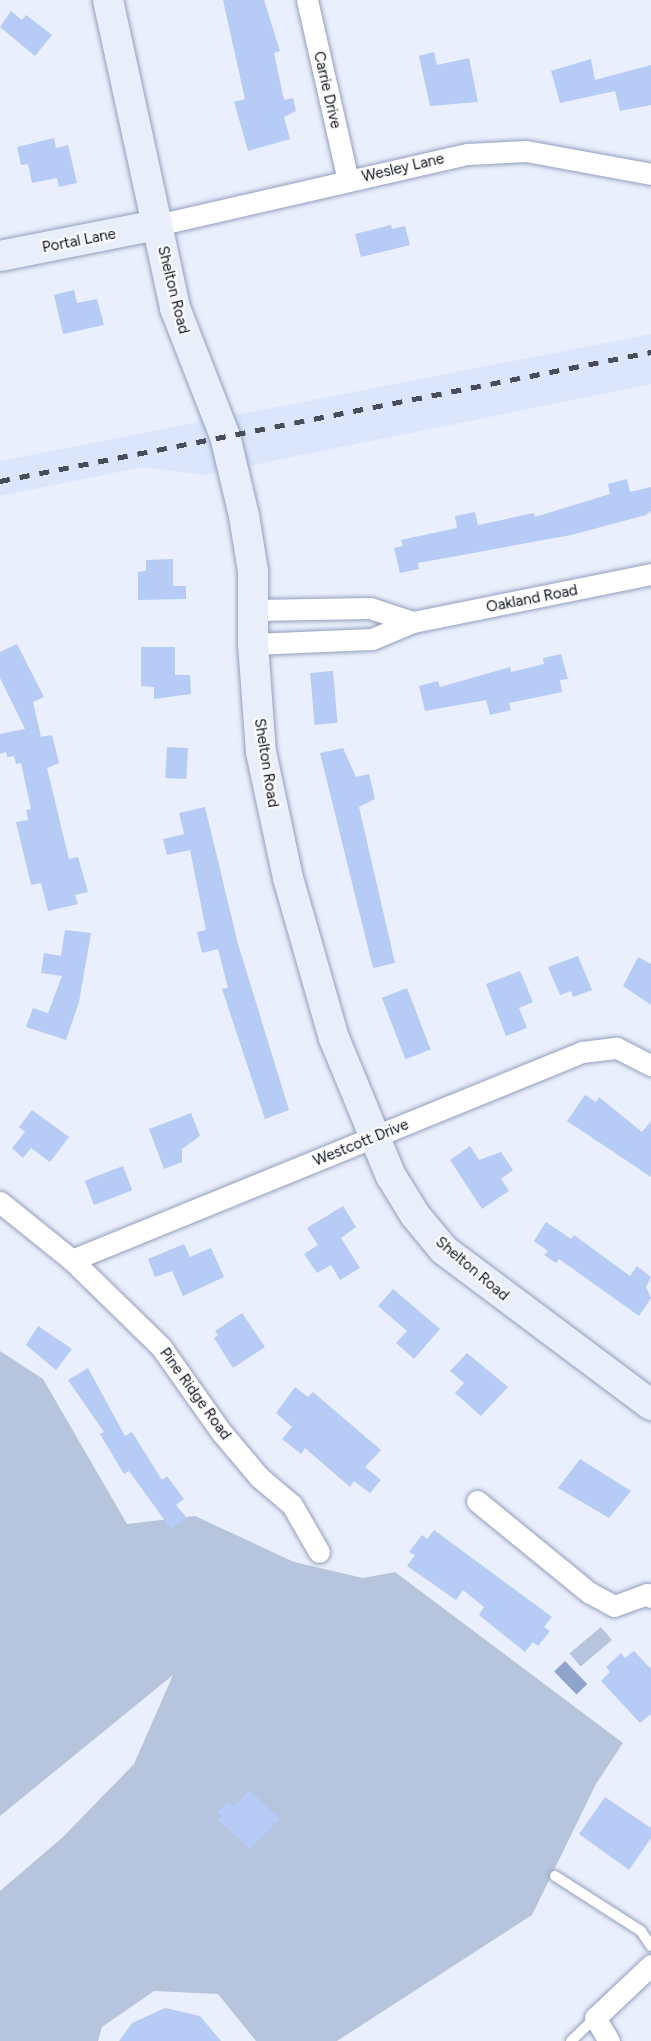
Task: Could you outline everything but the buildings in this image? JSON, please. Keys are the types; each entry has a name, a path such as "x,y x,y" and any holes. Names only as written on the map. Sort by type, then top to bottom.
{"street":[{"name":"Shelton Road","path":"108,0 175,308 219,419 238,489 251,552 253,644 261,752 288,878 334,1038 374,1138 415,1215 444,1250 651,1405"},
{"name":"Carrie Drive","path":"307,0 348,180"},
{"name":"Wesley Lane","path":"157,225 468,154 526,151 651,174"},
{"name":"Portal Lane","path":"0,256 157,225"},
{"name":"Oakland Road","path":"253,644 372,639 413,622 651,574"},
{"name":"Oakland Road","path":"254,610 370,608 413,622"},
{"name":"Westcott Drive","path":"72,1260 582,1052 617,1048 651,1065"},
{"name":"Pine Ridge Road","path":"0,1202 72,1260 161,1347 222,1432 259,1477 292,1505 319,1552"},
{"path":"477,1501 590,1593 614,1606 650,1594"},
{"path":"609,2041 596,2018 651,1965"}],"lane":[{"path":"555,1876 641,1931 651,1946"},
{"path":"571,2041 596,2018"}],"shaded area":[{"path":"651,334 651,384 204,475 143,467 0,496 0,461"},
{"path":"0,1351 43,1379 127,1524 195,1516 294,1562 363,1578 395,1572 623,1743 596,1784 532,1915 337,2041 256,2041 218,1994 154,1991 102,2027 98,2041 0,2041 0,1891 63,1837 134,1764 173,1675 0,1816"},
{"path":"601,1627 612,1640 581,1666 570,1653"},
{"path":"565,1661 587,1684 576,1694 554,1671"}],"railway":[{"path":"0,481 651,352"}]}
